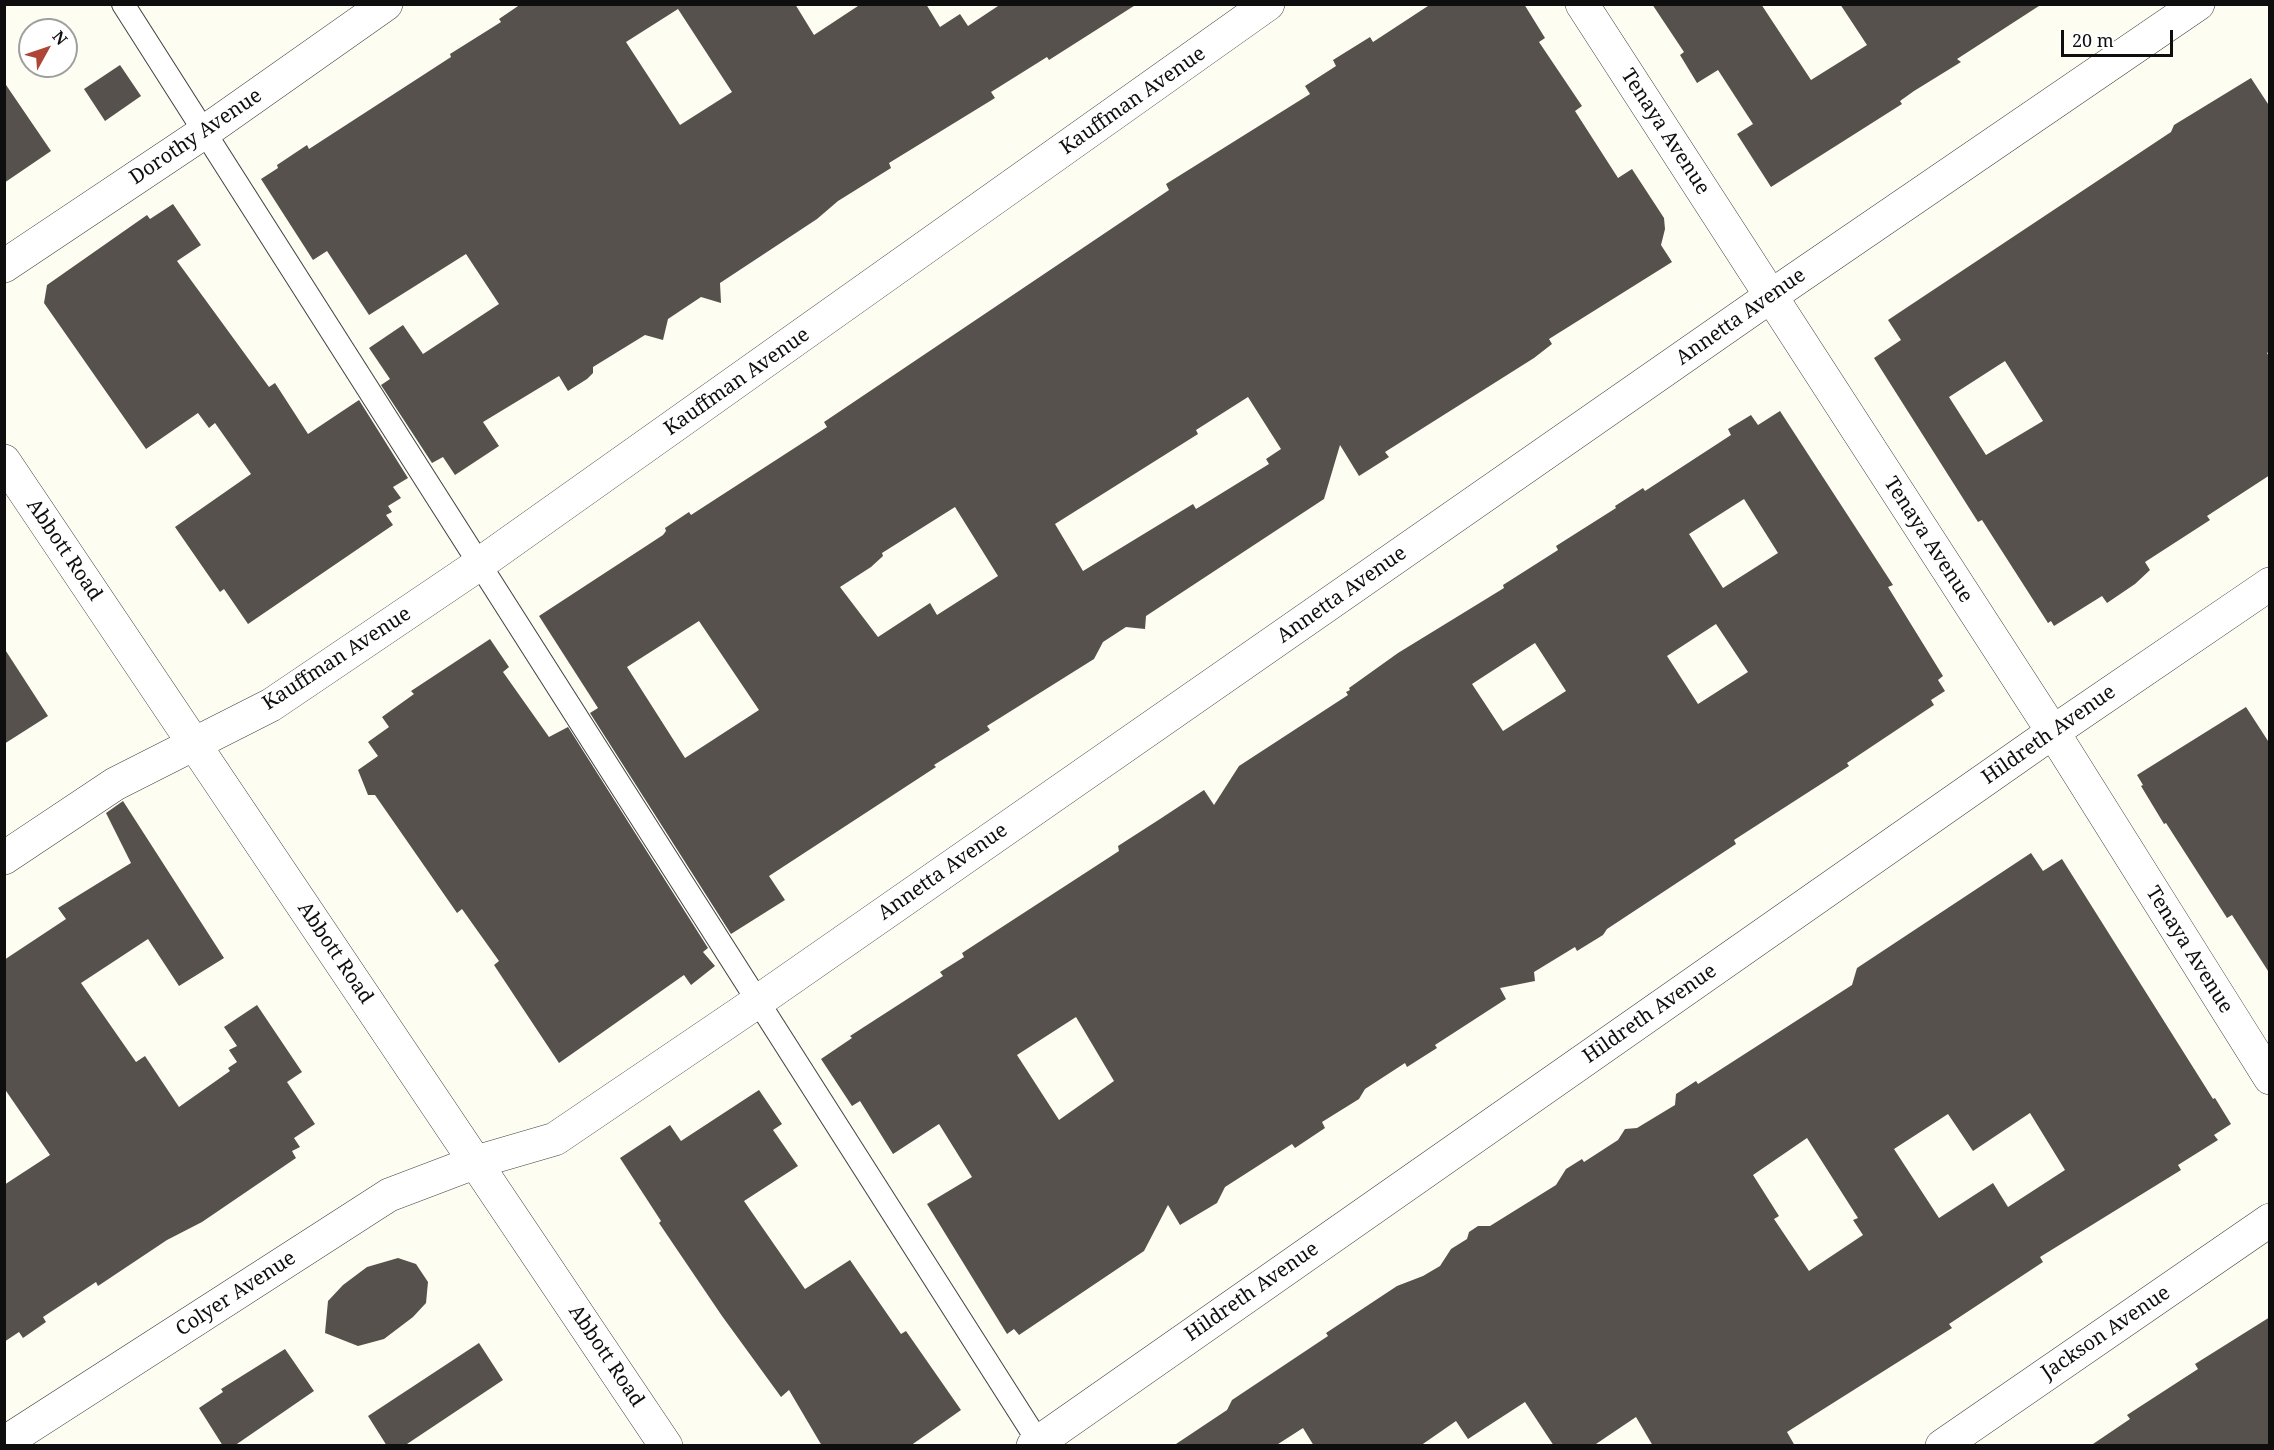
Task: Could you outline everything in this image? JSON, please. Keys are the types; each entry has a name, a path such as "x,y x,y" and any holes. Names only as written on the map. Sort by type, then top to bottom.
{"street":[{"name":"Dorothy Avenue","path":"4,266 203,133 386,4"},
{"name":"Kauffman Avenue","path":"4,858 115,784 271,705 478,566 1268,4"},
{"name":"Tenaya Avenue","path":"1582,4 2053,732 2270,1078"},
{"name":"Annetta Avenue","path":"476,1162 555,1139 757,1002 1771,296 2198,4"},
{"name":"Abbott Road","path":"4,460 666,1446"},
{"name":"Hildreth Avenue","path":"1038,1444 2053,732 2270,584"},
{"name":"Colyer Avenue","path":"4,1443 389,1195 476,1162"},
{"name":"Jackson Avenue","path":"1942,1446 2270,1220"}],"lane":[{"path":"123,4 1038,1444"}],"building":[{"path":"521,4 795,4 814,35 861,4 926,4 940,27 960,14 968,26 1001,4 1137,4 1049,60 1047,57 991,92 995,98 889,163 891,168 838,201 817,219 720,283 721,303 701,297 668,319 663,340 645,335 593,367 593,373 587,379 568,391 559,376 483,422 499,446 455,475 443,457 432,463 381,385 390,379 369,348 403,325 423,354 499,304 466,254 369,315 327,251 313,260 261,179 307,145 309,149 451,57 450,54 501,22 499,19","holes":["678,9 732,92 680,125 626,42"]},
{"path":"1431,4 1524,4 1545,38 1539,42 1582,106 1575,111 1618,178 1632,169 1664,218 1665,229 1661,245 1672,262 1549,339 1552,344 1534,358 1385,452 1389,457 1359,476 1340,445 1324,499 1146,616 1145,629 1126,627 1103,642 1094,659 987,726 990,730 769,876 785,900 731,934 590,713 598,708 539,616 663,535 665,528 689,512 691,515 827,427 824,422 1169,190 1166,184 1310,94 1305,86 1336,66 1333,60 1370,37 1373,42","holes":["1248,397 1281,449 1266,459 1269,464 1196,509 1193,504 1083,571 1055,524 1198,434 1196,430","955,507 998,576 937,615 930,603 878,637 840,587 871,567 883,556 882,553","699,621 759,710 685,758 627,667"]},
{"path":"1652,4 1761,4 1811,80 1867,45 1840,4 2042,4 1957,59 1961,62 1914,91 1900,101 1902,104 1771,187 1737,134 1753,124 1718,70 1697,83 1680,55 1684,52"},
{"path":"120,65 141,96 105,121 84,89"},
{"path":"2251,78 2270,107 2270,351 2267,353 2270,358 2270,475 2207,516 2210,520 2145,562 2150,570 2135,584 2107,603 2102,596 2054,626 2051,621 2048,623 1982,520 1978,522 1874,358 1901,340 1888,320 2171,132 2174,125","holes":["2005,361 2043,421 1986,455 1949,397"]},
{"path":"4,82 51,151 4,183"},
{"path":"173,204 201,245 177,261 269,387 275,383 308,434 359,400 408,478 393,487 401,498 388,506 392,512 386,515 393,525 248,624 224,589 220,592 175,527 251,474 215,423 209,428 198,413 146,449 44,303 47,285 147,215 150,219"},
{"path":"1780,411 1893,585 1888,587 1943,676 1938,680 1945,691 1931,700 1934,705 1847,763 1849,766 1734,840 1736,844 1607,929 1603,935 1577,951 1575,947 1534,972 1535,981 1500,988 1506,999 1435,1045 1437,1048 1407,1067 1405,1063 1365,1089 1359,1099 1322,1122 1325,1128 1295,1148 1292,1144 1225,1187 1217,1203 1180,1225 1168,1205 1144,1251 1019,1335 1014,1329 1007,1334 927,1204 972,1177 939,1124 893,1154 860,1101 852,1106 821,1059 852,1038 850,1036 943,976 940,972 964,957 962,953 1119,851 1118,846 1204,790 1214,805 1239,766 1348,695 1346,692 1350,690 1349,688 1398,653 1504,588 1503,585 1558,550 1556,546 1616,508 1615,506 1643,488 1645,491 1731,435 1728,429 1751,415 1758,425","holes":["1744,499 1778,553 1723,588 1689,534","1716,624 1748,672 1698,704 1667,656","1535,643 1566,691 1503,731 1472,684","1076,1017 1114,1081 1059,1120 1017,1055"]},
{"path":"490,639 509,667 503,672 549,737 568,727 708,948 703,952 715,966 691,985 684,975 559,1063 494,965 499,961 462,909 457,913 375,795 368,795 358,770 378,756 368,742 389,727 382,717 414,694 411,691"},
{"path":"4,648 48,716 4,744"},
{"path":"2246,707 2270,744 2270,974 2232,915 2227,918 2166,823 2164,824 2141,786 2143,785 2137,775"},
{"path":"123,801 224,958 179,986 148,939 81,983 136,1062 145,1056 179,1107 230,1071 228,1068 237,1062 229,1050 237,1046 224,1027 257,1005 302,1072 287,1082 315,1124 294,1138 300,1147 292,1151 296,1158 202,1222 167,1240 98,1286 96,1282 43,1317 46,1322 23,1338 19,1332 4,1342 4,1185 50,1155 4,1088 4,960 66,919 58,908 131,863 106,813"},
{"path":"2031,853 2043,871 2062,859 2231,1124 2214,1135 2218,1140 2178,1165 2181,1170 2040,1257 2043,1262 1949,1324 1952,1328 1787,1432 1795,1446 1653,1446 1636,1417 1593,1446 1554,1446 1525,1402 1468,1439 1456,1421 1420,1446 1314,1446 1303,1428 1275,1446 1173,1446 1227,1410 1232,1400 1328,1336 1326,1333 1397,1286 1423,1276 1440,1266 1451,1249 1467,1239 1469,1232 1478,1226 1490,1226 1556,1185 1566,1169 1582,1159 1584,1162 1618,1140 1625,1129 1637,1128 1675,1105 1676,1094 1696,1081 1698,1084 1852,985 1857,968","holes":["2030,1113 2065,1170 2008,1207 1993,1183 1939,1218 1894,1149 1948,1114 1973,1151","1807,1138 1858,1218 1853,1220 1863,1235 1809,1271 1774,1219 1779,1216 1753,1175"]},
{"path":"759,1090 782,1124 773,1130 798,1166 744,1201 805,1289 850,1260 901,1334 906,1331 961,1410 910,1446 822,1446 789,1390 781,1397 722,1316 659,1223 661,1221 620,1158 670,1125 681,1141"},
{"path":"398,1258 416,1264 428,1282 426,1303 413,1317 384,1339 358,1346 325,1333 328,1301 343,1285 367,1267"},
{"path":"2270,1317 2270,1446 2090,1446 2130,1419 2127,1415 2198,1369 2195,1364"},
{"path":"479,1343 503,1380 404,1446 387,1446 368,1416"},
{"path":"285,1349 314,1391 234,1446 223,1446 199,1408 223,1392 221,1389"}]}
